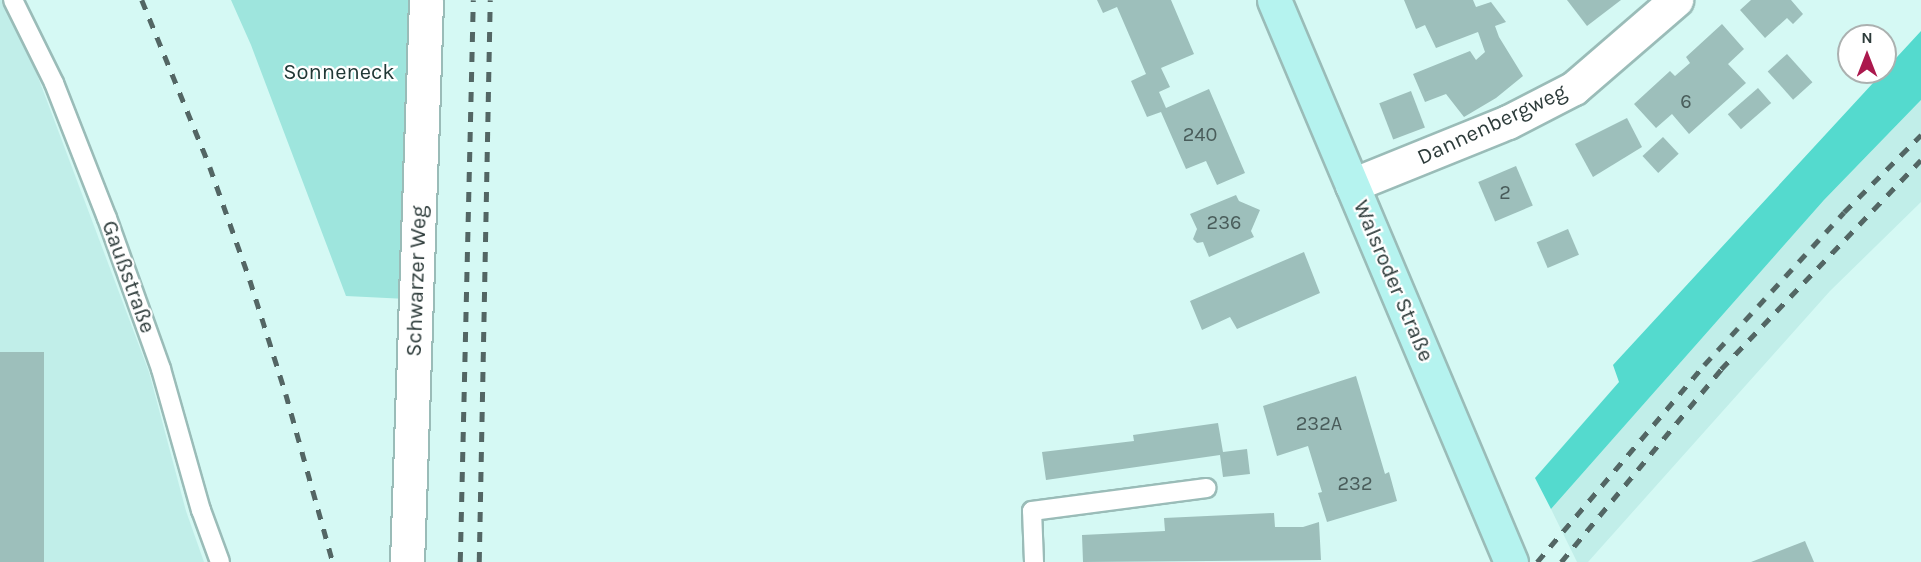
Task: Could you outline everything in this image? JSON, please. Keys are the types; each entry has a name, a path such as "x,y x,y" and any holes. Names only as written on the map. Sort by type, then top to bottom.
{"street":[{"name":"Schwarzer Weg","path":"407,562 426,0"},
{"name":"Walsroder Straße","path":"1274,0 1509,561"},
{"name":"Dannenbergweg","path":"1352,184 1508,122 1574,88 1676,0"}],"lane":[{"name":"Gaußstraße","path":"13,0 54,83 107,218 161,369 201,510 220,562"},
{"path":"1034,562 1032,511 1206,488"}],"shaded area":[{"path":"0,0 9,0 149,372 186,511 204,562 0,562"},
{"path":"1921,31 1921,100 1824,200 1551,509 1535,478 1619,382 1613,365 1872,84 1897,84 1897,57"},
{"path":"1921,100 1921,202 1830,291 1588,562 1577,562 1551,509 1824,200"}],"green space":[{"name":"Sonneneck","path":"231,0 413,0 407,299 346,296 251,45"}],"building":[{"path":"1097,0 1171,0 1194,54 1161,68 1170,87 1159,92 1166,108 1209,89 1245,173 1217,185 1206,161 1186,169 1161,112 1147,117 1131,81 1146,74 1117,7 1103,13"},
{"path":"1404,0 1473,0 1476,7 1491,2 1506,22 1495,26 1499,37 1523,76 1496,98 1464,117 1446,94 1425,102 1413,74 1470,51 1476,60 1485,52 1478,32 1436,48 1425,25 1416,29"},
{"path":"1567,0 1621,0 1587,26"},
{"path":"1751,0 1791,0 1803,14 1793,24 1787,18 1765,38 1740,10"},
{"path":"1722,24 1744,49 1728,64 1746,83 1689,134 1672,114 1656,128 1634,104 1670,71 1675,76 1690,63 1686,57"},
{"path":"1787,54 1812,82 1793,100 1768,71"},
{"path":"1758,88 1771,103 1741,129 1728,114"},
{"path":"1411,91 1425,127 1393,140 1379,103"},
{"path":"1627,118 1642,147 1593,177 1575,144"},
{"path":"1663,137 1679,154 1658,173 1643,156"},
{"path":"1516,166 1533,206 1495,222 1478,182"},
{"path":"1236,195 1239,201 1260,210 1251,231 1254,237 1209,257 1203,242 1197,243 1193,239 1197,229 1190,214"},
{"path":"1568,229 1579,255 1548,268 1537,242"},
{"path":"1304,252 1320,293 1237,329 1230,317 1202,330 1190,301"},
{"path":"0,352 44,352 44,562 0,562"},
{"path":"1356,376 1385,474 1389,472 1397,501 1327,522 1318,493 1322,492 1308,446 1277,456 1263,406"},
{"path":"1218,423 1223,452 1247,449 1250,474 1223,477 1220,455 1046,480 1042,452 1134,441 1133,435"},
{"path":"1274,513 1275,527 1303,527 1319,522 1321,560 1083,562 1082,535 1165,531 1164,518"},
{"path":"1805,541 1814,562 1751,562"}],"railway":[{"path":"142,0 210,167 250,280 286,394 333,562"},
{"path":"460,562 473,0"},
{"path":"479,562 490,0"},
{"path":"1537,562 1704,365 1844,212 1921,135"},
{"path":"1561,562 1721,369 1921,160"}]}
